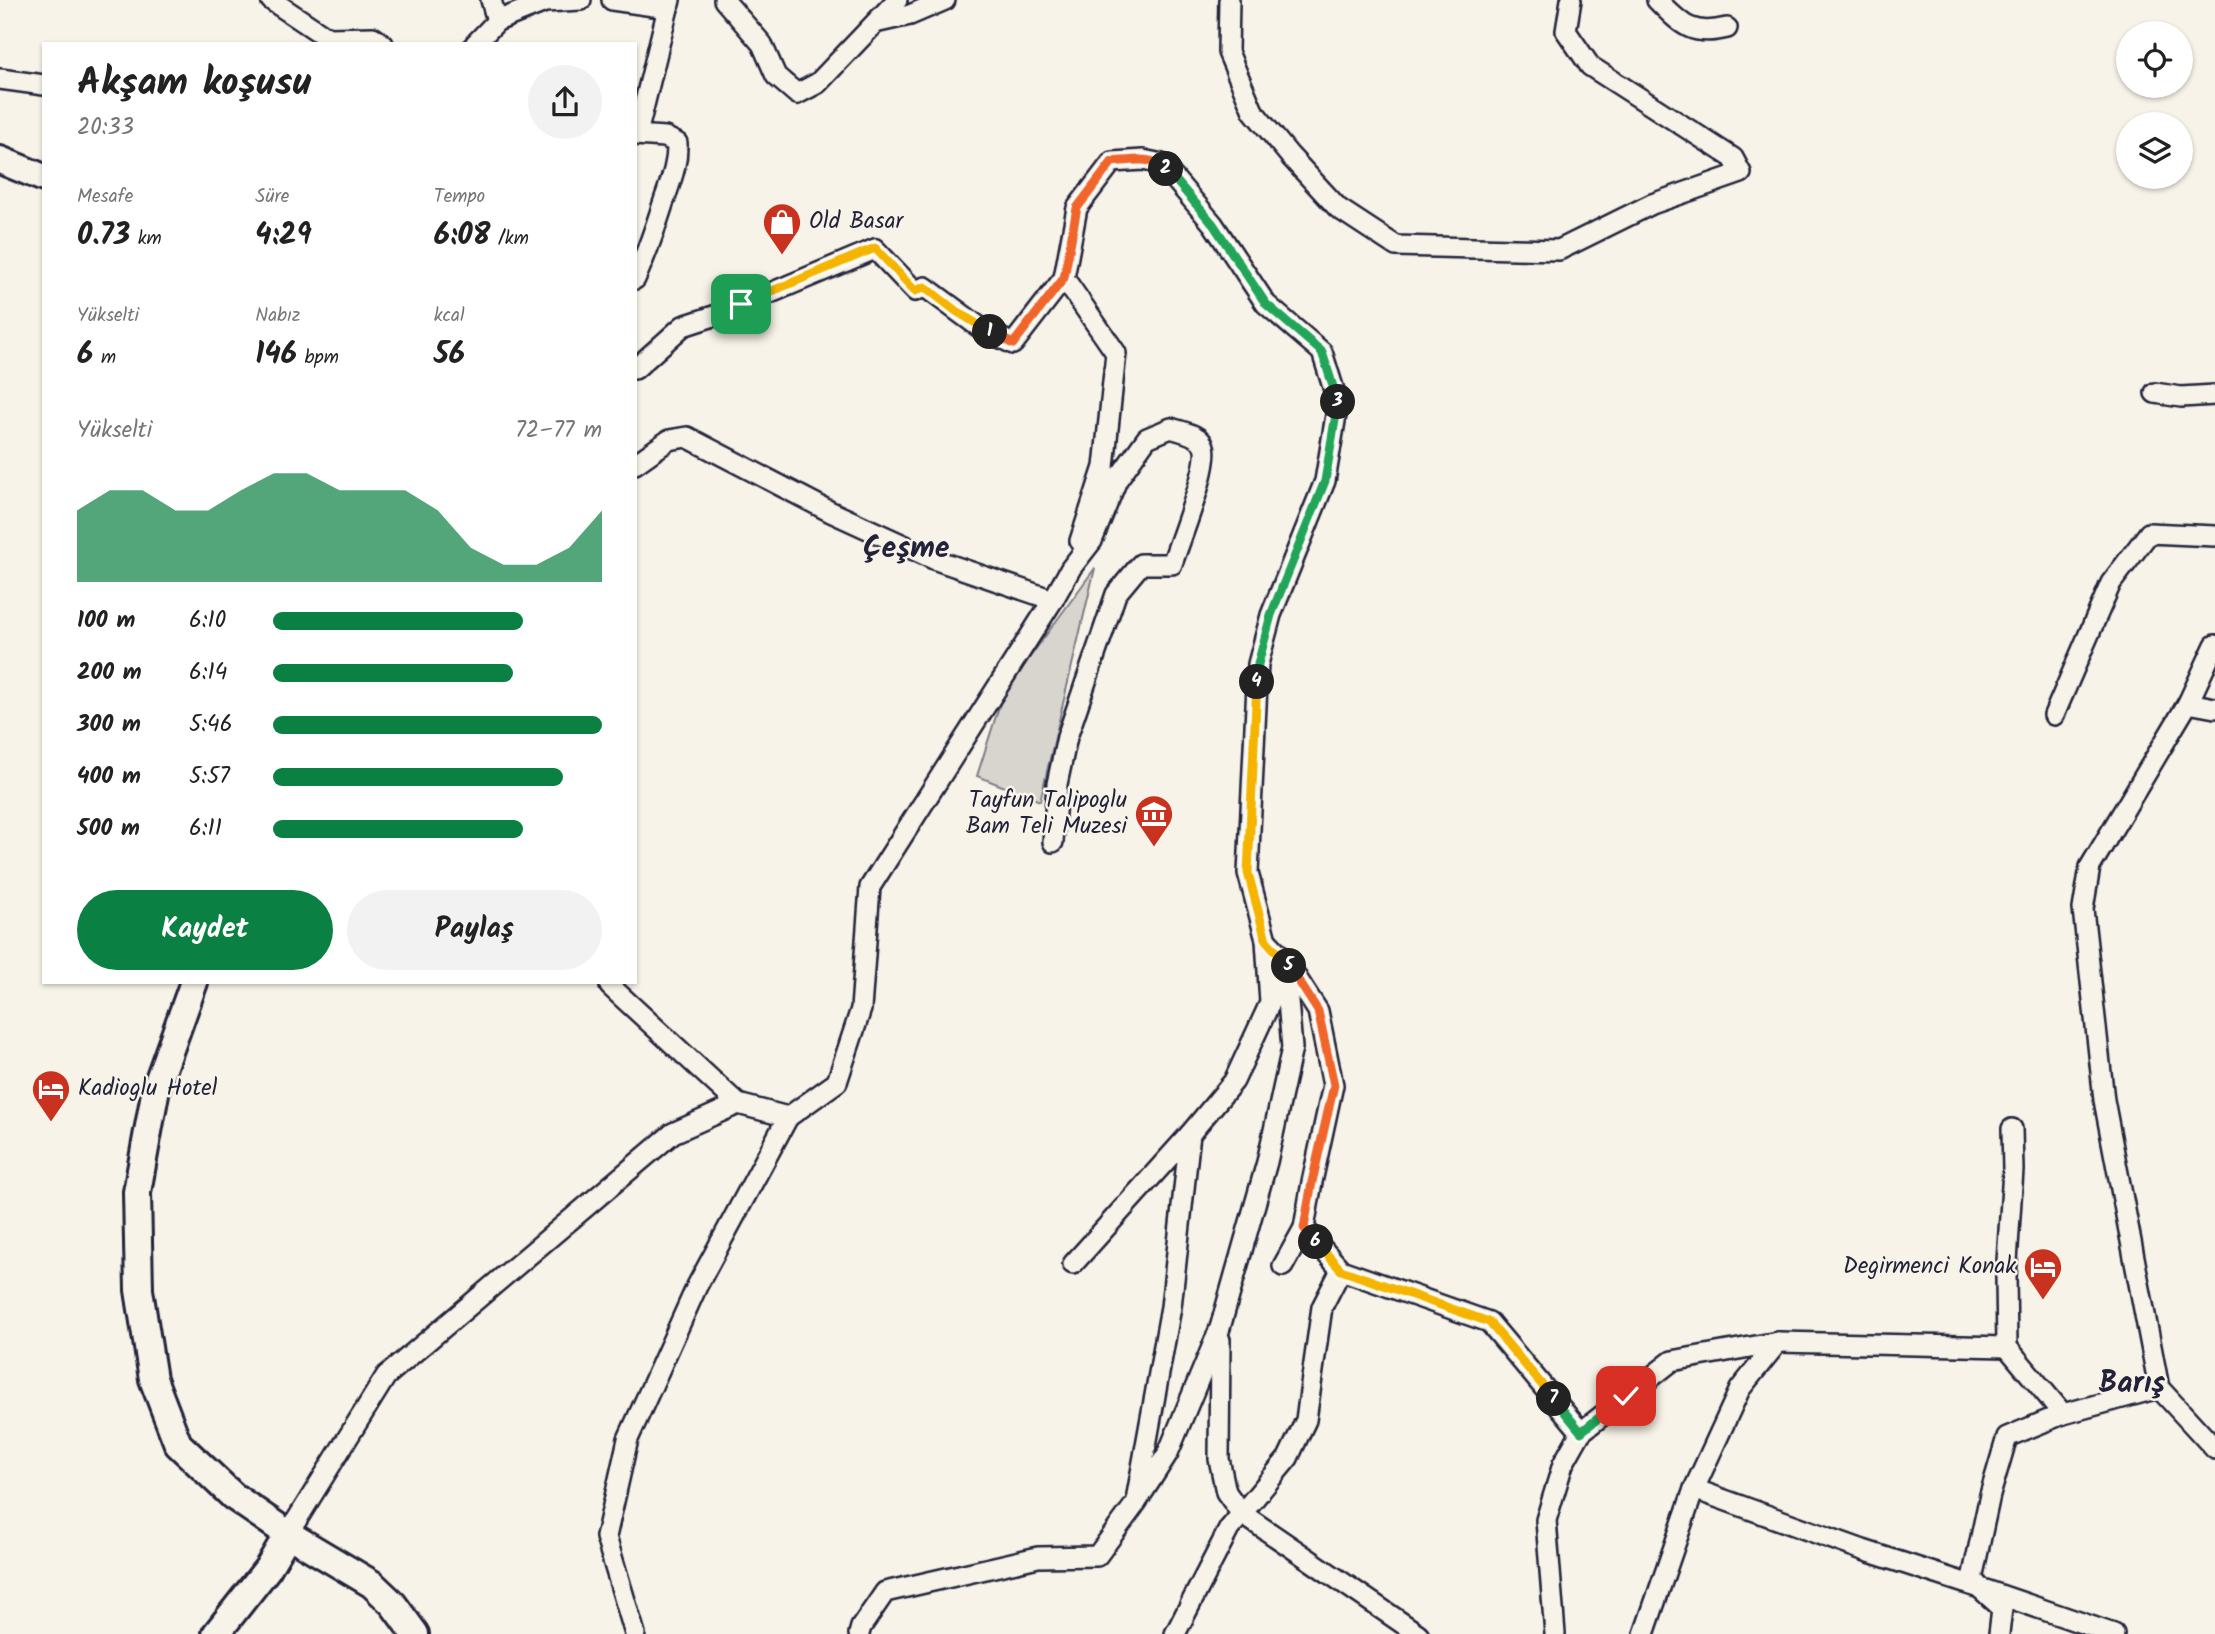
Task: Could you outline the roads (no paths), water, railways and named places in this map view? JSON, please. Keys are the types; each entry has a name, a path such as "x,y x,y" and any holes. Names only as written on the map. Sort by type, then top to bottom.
{"main road":[{"path":"0,160 42,177"},
{"path":"193,984 156,1088 137,1192 139,1290 153,1380 178,1444 233,1496 288,1534 372,1584 393,1604 415,1634"},
{"path":"216,1634 268,1568 288,1534"}],"street":[{"path":"271,0 328,38 373,37 380,42"},
{"path":"491,0 497,21"},
{"path":"477,42 497,21 545,2 580,0"},
{"path":"612,0 669,4 637,130"},
{"path":"724,0 762,44 776,76 797,94 818,83 879,22 897,0"},
{"path":"879,22 910,16 945,0"},
{"path":"1229,0 1228,52 1253,111 1338,208 1396,246 1559,250 1652,204 1741,173 1733,158 1590,66 1566,31 1572,0"},
{"path":"1657,0 1687,28 1707,33 1727,28"},
{"path":"0,79 42,85"},
{"path":"637,134 666,137 677,143 677,156 672,183 654,236 637,274"},
{"path":"637,367 682,326 723,313 875,248 915,291 925,287 982,328 1013,344 1064,278 1077,208 1112,162 1143,160 1162,164 1213,224 1266,304 1322,352 1338,403 1325,481 1271,615 1258,664 1248,873 1266,940 1270,1003 1234,1081 1073,1264"},
{"path":"1064,278 1116,353 1104,467 1071,568"},
{"path":"2155,393 2181,397 2215,395"},
{"path":"635,1634 606,1537 628,1439 698,1286 788,1117 837,1082 861,1009 870,887 1071,568 1092,541 1116,480 1147,438 1171,428 1197,437 1205,447 1205,464 1172,564 1141,564 1116,594 1067,737 1057,784 1053,842"},
{"path":"637,463 669,440 687,437 831,512 936,560 1053,600"},
{"path":"2054,715 2111,583 2149,533 2215,536"},
{"path":"2215,645 2188,703 2090,867 2083,909 2104,1100 2159,1388 2215,1449"},
{"path":"2188,703 2215,708"},
{"path":"1266,940 1285,960 1318,1011 1334,1085 1304,1228 1283,1266"},
{"path":"859,1634 861,1627 886,1592 1038,1558 1097,1556 1168,1453 1220,1328 1267,1162 1292,1048 1285,960"},
{"path":"610,984 738,1104 788,1117"},
{"path":"288,1534 386,1376 673,1133 738,1104"},
{"path":"2012,1129 2013,1170 2006,1277 2007,1347 2063,1414"},
{"path":"1136,1503 1171,1307 1190,1134"},
{"path":"1304,1228 1341,1270 1489,1322 1581,1432"},
{"path":"1175,1634 1229,1529 1287,1458 1306,1420 1322,1307 1341,1270"},
{"path":"1220,1328 1219,1459 1226,1492 1241,1513 1418,1634"},
{"path":"1555,1634 1546,1520 1563,1464 1581,1432 1672,1361 1778,1342 2007,1347"},
{"path":"1644,1634 1694,1489 1740,1389 1778,1342"},
{"path":"1999,1634 2002,1608 1972,1578 1990,1494 2007,1437 2063,1414 2159,1388"},
{"path":"1694,1489 1863,1550 2114,1634"}],"place":[{"name":"Old Basar","path":"782,256"},
{"name":"Tayfun Talipoglu Bam Teli Muzesi","path":"1154,848"},
{"name":"Kadioglu Hotel","path":"51,1123"},
{"name":"Degirmenci Konak","path":"2043,1301"}],"district":[{"name":"Çeşme","path":"906,549"},
{"name":"Barış","path":"2132,1384"}]}
